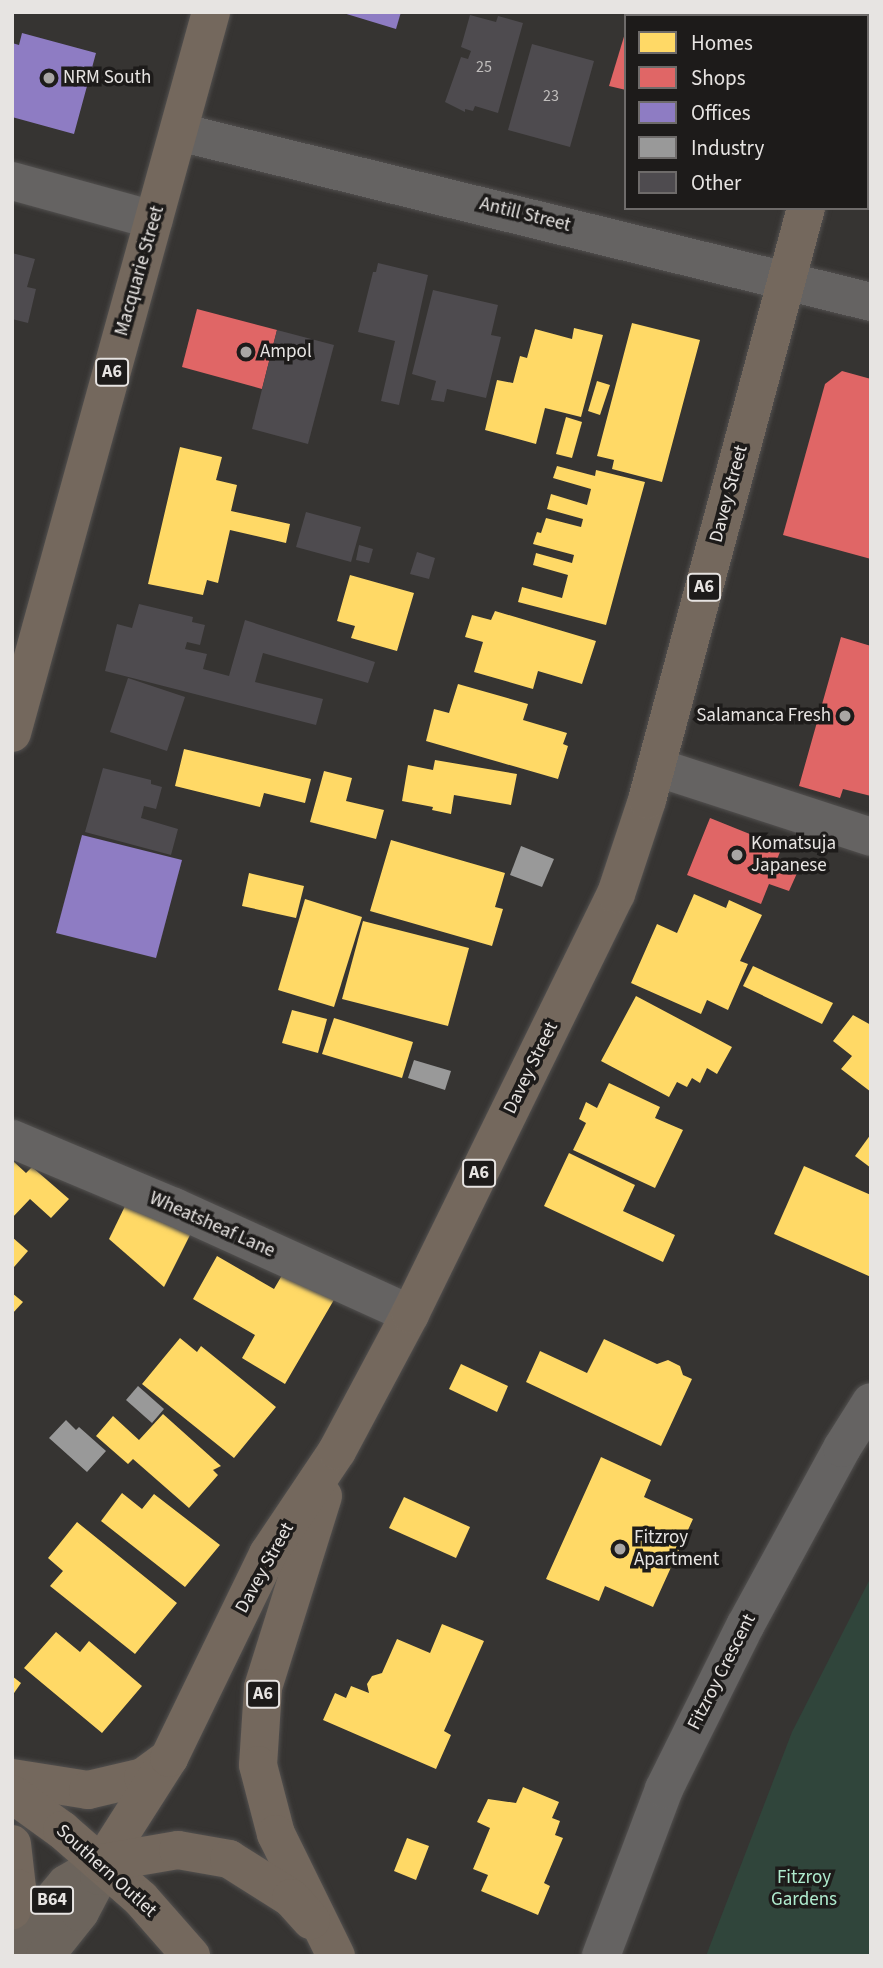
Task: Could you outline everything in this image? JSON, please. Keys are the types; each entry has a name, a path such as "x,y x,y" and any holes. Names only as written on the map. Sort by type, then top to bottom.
{"highway":[{"name":"Macquarie Street","path":"12,733 211,12"},
{"name":"Davey Street","path":"102,1863 169,1758 268,1554 337,1451 410,1314 616,894 656,767 805,210"},
{"name":"A6","path":"331,1946 276,1834 258,1765 263,1688 337,1451"},
{"path":"12,1778 88,1790 143,1777 169,1758"},
{"name":"Southern Outlet","path":"12,1794 102,1863 141,1899 191,1956"},
{"path":"12,1844 17,1888 12,1910"},
{"path":"102,1863 178,1850 229,1859 291,1898 331,1946"}],"main road":[{"name":"Davey Street","path":"12,1948 66,1884 102,1863"},
{"name":"Davey Street","path":"45,1956 80,1912 99,1876 102,1863"}],"street":[{"name":"Antill Street","path":"179,132 871,302"},
{"path":"12,181 153,220"},
{"path":"656,767 871,837"},
{"name":"Wheatsheaf Lane","path":"12,1139 174,1207 410,1314"},
{"name":"Fitzroy Crescent","path":"601,1956 664,1789 745,1626 842,1448 871,1402"}],"green space":[{"name":"Fitzroy Gardens","path":"871,1577 871,1956 706,1956 792,1732"}],"building: Homes":[{"path":"632,323 700,340 662,482 612,469 614,460 597,456"},
{"path":"574,328 603,335 581,417 545,408 536,444 485,430 497,380 513,383 520,356 527,358 535,329 572,339"},
{"path":"597,381 610,385 600,415 588,411"},
{"path":"566,417 582,422 572,458 556,454"},
{"path":"180,447 222,457 216,480 237,485 231,511 290,524 286,543 230,530 218,583 207,580 203,595 148,584"},
{"path":"557,466 595,476 596,470 645,482 606,625 518,602 522,587 562,598 568,575 533,565 536,553 572,563 574,555 533,544 537,532 541,533 546,518 581,527 583,519 547,509 551,494 587,505 591,489 553,478"},
{"path":"350,575 414,593 397,651 351,638 355,626 337,621"},
{"path":"495,611 596,641 582,684 538,671 533,689 474,672 483,642 465,637 472,615 491,620"},
{"path":"458,684 528,704 523,720 567,733 563,744 568,746 558,779 426,741 434,709 449,713"},
{"path":"184,749 311,779 305,803 264,793 260,807 175,786"},
{"path":"435,760 517,774 511,805 454,795 451,814 432,810 433,807 402,801 408,765 433,770"},
{"path":"324,771 352,778 346,801 384,810 376,839 310,822"},
{"path":"391,840 505,873 495,907 503,909 492,946 370,911"},
{"path":"249,873 304,886 296,918 242,906"},
{"path":"694,894 726,908 729,900 762,915 740,961 748,964 728,1010 707,1000 701,1014 631,983 657,924 677,933"},
{"path":"305,899 362,917 334,1007 278,990"},
{"path":"363,921 469,948 448,1026 342,999"},
{"path":"753,966 833,1003 822,1024 743,986"},
{"path":"636,996 732,1047 717,1074 707,1068 700,1083 692,1078 687,1087 677,1082 669,1097 601,1061"},
{"path":"292,1010 327,1019 318,1053 282,1043"},
{"path":"853,1015 871,1025 871,1092 841,1069 852,1056 833,1041"},
{"path":"334,1018 413,1042 402,1078 322,1054"},
{"path":"609,1083 660,1107 655,1118 683,1130 655,1188 573,1150 586,1123 579,1119 586,1102 597,1108"},
{"path":"871,1134 871,1168 855,1156"},
{"path":"569,1153 635,1185 623,1211 675,1235 663,1262 544,1206"},
{"path":"12,1160 26,1173 32,1167 69,1199 51,1218 30,1199 12,1218"},
{"path":"804,1166 871,1195 871,1277 774,1234"},
{"path":"128,1200 192,1231 164,1287 109,1239"},
{"path":"12,1237 28,1251 14,1267 12,1265"},
{"path":"217,1256 274,1289 285,1270 335,1298 285,1384 242,1358 255,1335 193,1299"},
{"path":"12,1293 23,1302 12,1314"},
{"path":"180,1338 197,1352 201,1346 276,1407 234,1458 142,1384"},
{"path":"604,1339 657,1364 668,1360 680,1366 683,1375 692,1379 661,1446 526,1382 540,1351 587,1373"},
{"path":"461,1364 508,1386 497,1412 449,1389"},
{"path":"163,1414 221,1466 213,1470 218,1475 189,1508 133,1459 128,1464 96,1436 113,1416 139,1440"},
{"name":"Fitzroy Apartment","path":"601,1457 651,1480 644,1497 693,1519 653,1607 605,1586 599,1601 546,1579"},
{"path":"122,1493 142,1509 154,1494 220,1545 185,1587 101,1521"},
{"path":"404,1497 470,1527 456,1558 389,1528"},
{"path":"77,1522 177,1603 135,1654 50,1586 63,1571 48,1558"},
{"path":"442,1624 484,1641 444,1731 451,1735 436,1769 323,1720 335,1693 346,1698 351,1686 369,1693 367,1684 372,1676 382,1673 397,1639 430,1653"},
{"path":"56,1632 80,1652 89,1641 142,1686 102,1733 24,1668"},
{"path":"12,1676 21,1683 12,1696"},
{"path":"523,1787 559,1802 552,1818 560,1821 555,1835 563,1838 544,1883 550,1886 538,1915 481,1891 488,1875 473,1869 490,1828 477,1822 488,1799 516,1803"},
{"path":"407,1838 429,1846 416,1880 394,1871"}],"building: Shops":[{"path":"630,12 691,12 690,14"},
{"path":"624,37 624,90 609,86"},
{"path":"197,309 277,330 262,389 182,367"},
{"path":"842,371 871,379 871,559 783,535 825,384"},
{"name":"Salamanca Fresh","path":"841,637 871,646 871,796 843,789 840,798 799,786"},
{"name":"Komatsuja Japanese","path":"710,818 782,847 776,862 798,871 789,891 769,884 761,904 687,875"}],"building: Offices":[{"path":"340,12 401,12 396,29"},
{"path":"22,33 96,53 74,134 12,117 12,43 19,45"},
{"path":"82,835 182,860 156,958 56,933"}],"building: Industry":[{"path":"521,846 554,859 542,887 510,875"},
{"path":"414,1060 451,1071 445,1090 408,1078"},
{"path":"138,1386 164,1409 152,1423 126,1400"},
{"path":"66,1420 76,1430 79,1427 106,1451 87,1472 49,1438"}],"building: Other":[{"path":"470,15 496,22 498,16 523,23 498,113 475,106 473,111 465,109 465,112 445,102 461,57 468,59 471,51 461,47"},
{"path":"532,44 594,61 570,147 508,130"},
{"path":"12,253 35,259 27,287 36,289 28,323 12,319"},
{"path":"378,263 428,275 399,405 381,401 395,341 358,332 373,272 376,272"},
{"path":"433,290 498,305 491,335 501,337 486,398 447,389 444,402 431,400 436,381 412,374"},
{"path":"277,330 334,345 308,444 252,429"},
{"path":"306,512 361,527 351,562 296,547"},
{"path":"359,545 373,549 369,563 356,560"},
{"path":"417,552 435,558 429,579 410,574"},
{"path":"139,604 193,617 192,622 205,625 200,645 187,642 185,649 207,654 203,669 229,676 245,620 375,662 368,683 263,653 255,682 323,699 316,725 105,671 117,624 132,628"},
{"path":"128,678 185,697 167,751 110,732"},
{"path":"103,768 151,780 151,784 162,787 156,809 144,806 141,818 178,829 171,855 85,832"}],"place":[{"name":"NRM South","path":"49,78"},
{"name":"Ampol","path":"246,352"},
{"name":"Salamanca Fresh","path":"845,716"},
{"name":"Komatsuja Japanese","path":"737,855"},
{"name":"Fitzroy Apartment","path":"620,1549"}]}
